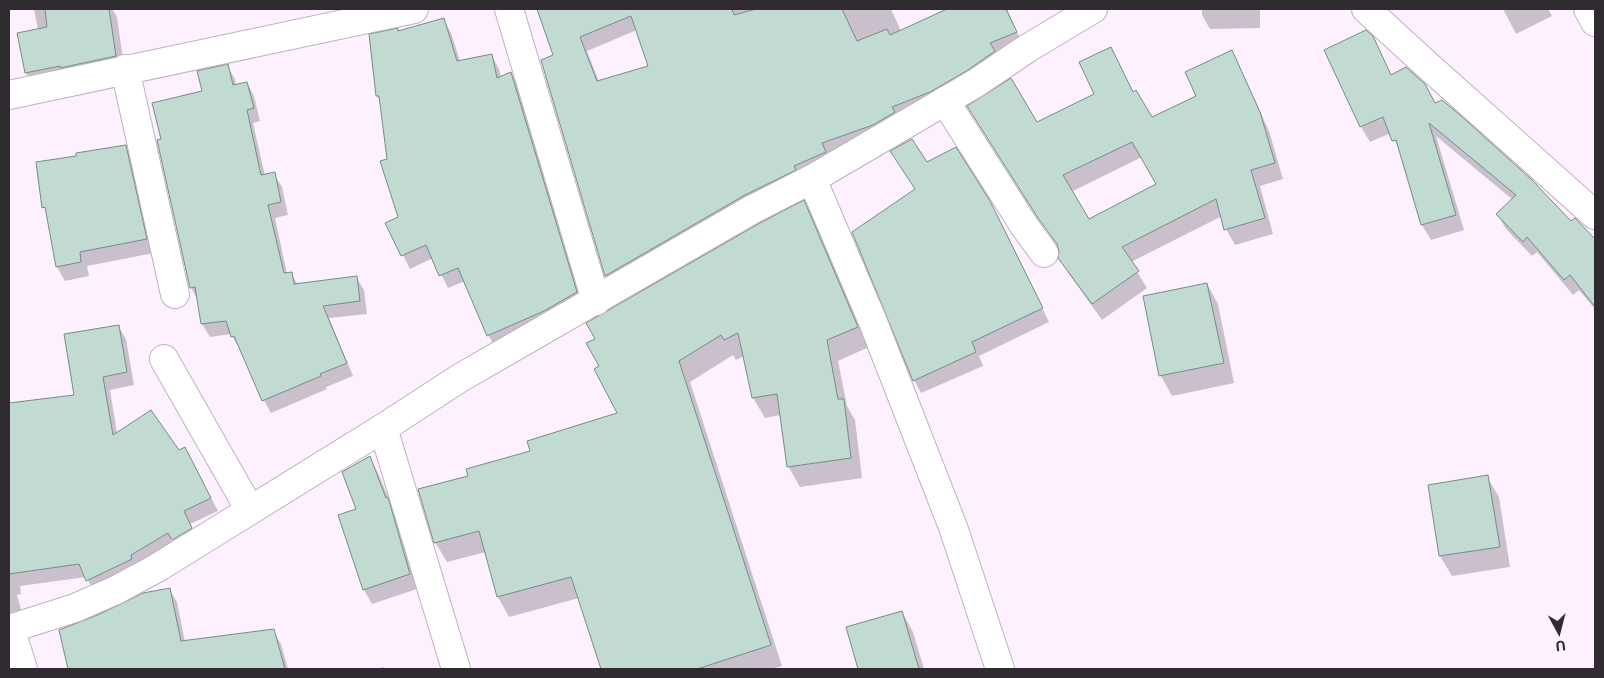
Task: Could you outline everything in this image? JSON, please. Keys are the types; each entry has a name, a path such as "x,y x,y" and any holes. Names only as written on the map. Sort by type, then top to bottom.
{"street":[{"path":"9,95 414,9"},
{"path":"509,9 596,301"},
{"path":"23,669 10,629 75,608 116,590 157,568 460,378 753,210 812,179 976,83 1028,48 1093,9"},
{"path":"1366,9 1595,215"},
{"path":"1588,9 1595,22"},
{"path":"125,70 175,294"},
{"path":"945,101 1025,227 1044,253"},
{"path":"812,179 873,322 953,527 1000,669"},
{"path":"164,359 250,510"},
{"path":"383,428 456,669"}],"building":[{"path":"45,9 109,9 116,56 60,68 60,66 25,73 17,33 47,27"},
{"path":"537,9 732,9 734,15 756,9 842,9 857,41 887,29 890,35 947,9 1006,9 1017,32 990,43 995,51 968,70 930,92 892,107 895,112 873,125 822,143 826,152 794,166 796,170 745,195 605,276 541,60 553,55","holes":["631,16 648,66 597,81 580,37"]},
{"path":"444,18 457,61 492,54 497,78 511,72 577,292 544,311 487,336 458,268 439,276 426,245 401,256 385,223 398,217 380,161 387,159 379,96 376,96 369,34 398,28 398,31"},
{"path":"1366,30 1373,36 1391,75 1406,67 1425,84 1435,103 1442,100 1459,114 1532,180 1571,221 1575,218 1595,239 1595,307 1570,275 1564,280 1527,237 1523,242 1496,214 1516,195 1429,123 1456,215 1421,225 1396,140 1392,141 1383,117 1360,127 1324,50"},
{"path":"1111,47 1133,92 1136,90 1152,117 1196,96 1185,72 1232,50 1260,112 1275,163 1251,170 1265,218 1224,230 1216,199 1122,247 1139,271 1092,304 1058,258 1057,244 1038,218 967,106 1011,78 1037,122 1094,94 1079,62","holes":["1132,142 1156,184 1089,219 1063,175"]},
{"path":"228,64 233,85 247,82 254,108 247,110 261,175 275,172 281,202 268,205 284,273 292,272 294,284 357,276 360,301 323,306 347,363 262,401 234,336 231,337 226,321 201,324 195,287 190,288 157,140 161,139 152,103 202,91 197,71"},
{"path":"912,139 927,162 956,147 990,201 1043,308 972,342 976,352 913,381 852,232 915,189 890,151"},
{"path":"126,145 147,239 80,252 81,262 56,267 45,207 42,208 36,162 76,156 76,153"},
{"path":"804,200 858,327 827,340 838,399 844,399 851,458 787,467 777,394 752,398 738,333 724,340 721,335 679,361 771,645 697,669 601,669 571,577 497,597 479,531 434,543 418,489 468,476 466,469 530,451 527,441 617,413 594,369 599,366 586,343 595,339 586,323 760,223"},
{"path":"1207,283 1224,363 1159,376 1143,296"},
{"path":"119,325 127,372 103,377 113,435 151,410 179,450 185,447 211,498 184,511 192,528 172,540 168,533 131,555 132,559 86,581 79,564 9,574 9,403 74,395 64,334"},
{"path":"370,456 386,498 388,497 410,574 363,590 338,515 356,509 342,472"},
{"path":"1488,475 1500,547 1439,556 1428,485"},
{"path":"170,588 181,641 274,629 285,669 68,669 59,630 100,614 143,593"},
{"path":"902,611 919,669 858,669 846,627"}]}
